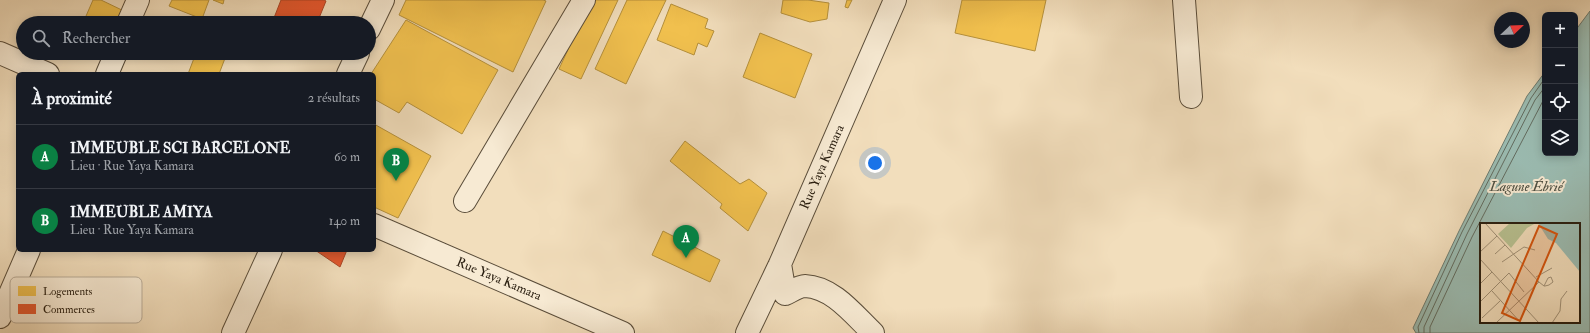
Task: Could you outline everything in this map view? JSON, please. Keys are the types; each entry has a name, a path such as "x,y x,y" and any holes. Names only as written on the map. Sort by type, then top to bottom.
{"street":[{"path":"131,16 138,0"},
{"path":"375,16 383,0"},
{"path":"465,201 584,0"},
{"name":"Rue Yaya Kamara","path":"746,333 780,264 895,0"},
{"path":"1184,0 1190,97"},
{"path":"0,53 43,72"},
{"path":"108,72 113,60"},
{"path":"349,72 355,60"},
{"name":"Rue Yaya Kamara","path":"376,226 623,333"},
{"path":"16,277 28,252"},
{"path":"233,333 270,252"},
{"path":"780,264 785,294 804,286 823,290 841,303 873,333"},
{"path":"3,303 10,289"}],"water":[{"name":"Lagune Ébrié","path":"1590,11 1590,333 1416,333 1413,328 1459,231 1527,96 1542,76 1542,156 1578,156 1578,27"}],"building: Logements":[{"path":"93,0 101,0 126,12 125,16 86,16"},
{"path":"172,0 209,0 203,16 194,16 169,6"},
{"path":"213,0 224,0 223,4"},
{"path":"406,0 546,1 513,72 399,15"},
{"path":"591,0 618,0 581,79 559,69"},
{"path":"627,0 666,0 626,84 595,69"},
{"path":"783,0 808,0 829,3 827,19 810,22 781,13"},
{"path":"847,0 852,0 848,8 845,7"},
{"path":"962,0 1046,0 1035,51 955,33"},
{"path":"671,4 708,19 705,28 714,31 707,47 698,43 694,55 657,40"},
{"path":"406,20 498,70 462,134 407,102 399,113 376,100 376,72 372,72"},
{"path":"760,33 812,54 795,98 743,77"},
{"path":"193,60 224,60 220,72 189,72"},
{"path":"376,125 431,156 398,218 376,208"},
{"path":"685,141 740,184 749,179 767,193 748,231 720,208 722,204 670,161"},
{"path":"663,231 720,260 710,282 652,255"}],"building: Commerces":[{"path":"281,0 326,1 320,16 275,16"},
{"path":"318,252 346,252 340,267"}],"place":[{"name":"IMMEUBLE AMIYA","path":"396,181"},
{"name":"IMMEUBLE SCI BARCELONE","path":"686,258"}]}
